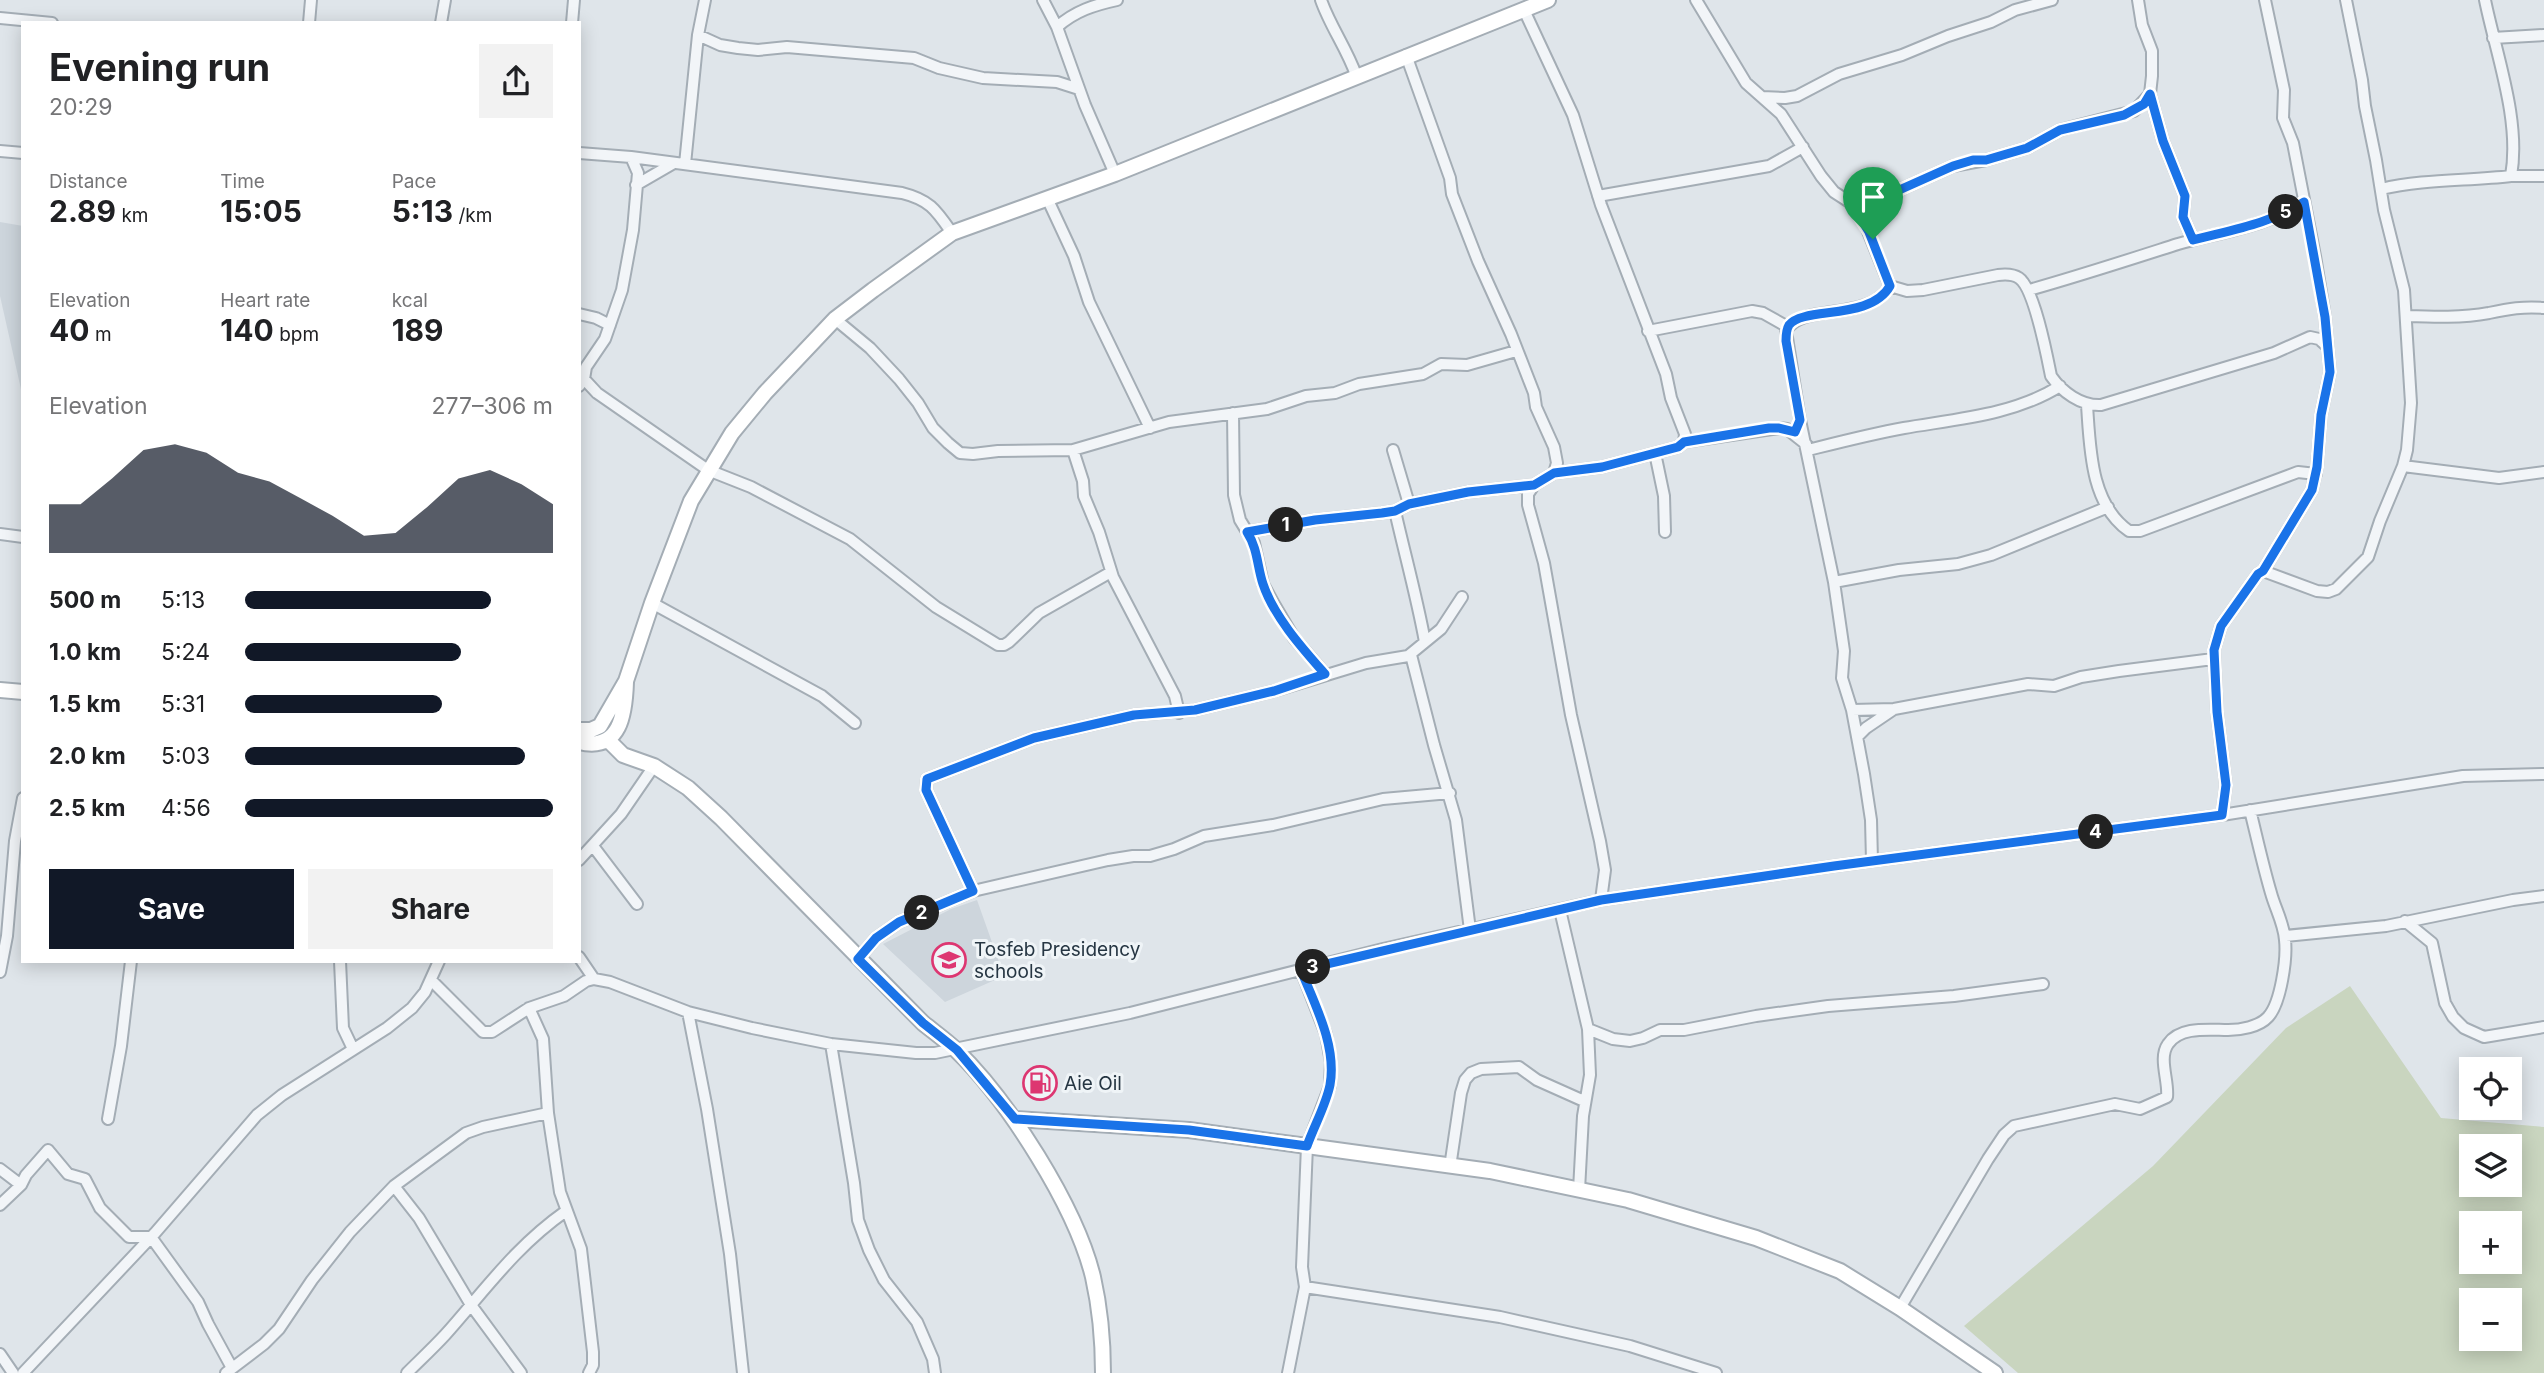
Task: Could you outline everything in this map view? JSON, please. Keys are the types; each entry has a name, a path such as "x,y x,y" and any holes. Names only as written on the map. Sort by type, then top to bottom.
{"street":[{"path":"309,21 311,0"},
{"path":"441,21 445,0"},
{"path":"572,21 574,0"},
{"path":"680,163 705,0"},
{"path":"1043,0 1057,27 1079,89 1115,174"},
{"path":"1057,27 1068,17 1097,3 1117,0"},
{"path":"1321,0 1326,15 1344,44 1356,75"},
{"path":"581,730 600,726 626,681 691,501 708,470 765,393 835,319 952,233 1115,174 1548,0"},
{"path":"1696,0 1746,83 1781,114 1834,192 1851,203 1869,232 1890,286 1907,292 2006,274 2019,278 2029,290 2051,376 2060,386 2087,405 2101,405 2159,389 2274,353 2310,337 2319,339 2328,347"},
{"path":"1759,97 1797,96 1839,74 1902,55 1991,22 2015,10 2052,0"},
{"path":"2138,0 2142,25 2152,51 2150,94 2163,141 2185,196 2183,217 2193,240"},
{"path":"2222,815 2225,772 2219,736 2213,659 2217,636 2221,626 2258,574 2263,571 2303,509 2312,490 2321,415 2330,372 2323,304 2293,143 2283,118 2284,90 2265,0"},
{"path":"2263,571 2317,591 2328,592 2336,589 2368,557 2403,466 2411,403 2404,290 2389,233 2346,0"},
{"path":"2485,0 2508,104 2515,155 2511,176"},
{"path":"1524,10 1573,115 1598,196 1666,374 1671,398 1685,434 1684,442"},
{"path":"0,18 31,21"},
{"path":"698,34 720,45 738,48 758,50 787,47 914,58 939,68 983,78 1057,82 1079,89"},
{"path":"2493,38 2544,35"},
{"path":"1406,55 1450,178 1452,194 1554,447 1557,463 1554,473"},
{"path":"1851,203 1897,191 1953,166 2027,148 2060,130 2124,115 2144,104 2150,94"},
{"path":"1598,196 1769,166 1802,147"},
{"path":"0,152 21,153"},
{"path":"581,153 680,163 902,193 919,197 934,207 952,233"},
{"path":"631,157 638,173 622,290 604,339 586,367 582,383 708,470 751,487 850,539 936,607 998,645 1009,642 1039,613 1111,572"},
{"path":"636,185 680,163"},
{"path":"2381,188 2412,181 2469,181 2511,176 2544,176"},
{"path":"1047,198 1074,256 1089,302 1150,428"},
{"path":"2029,290 2193,240 2238,230 2270,219 2304,202"},
{"path":"1872,861 1871,820 1852,710 1842,678 1844,651 1834,582 1786,341 1788,327 1797,319 1834,313 1869,303 1881,298 1890,286"},
{"path":"2406,316 2440,317 2488,313 2516,307 2544,308"},
{"path":"1648,331 1752,311 1763,313 1788,327"},
{"path":"581,314 610,325"},
{"path":"835,319 870,348 918,403 933,428 960,453 1073,450 1170,422 1267,409 1306,396 1335,393 1359,384 1423,374 1441,364 1467,365 1516,351"},
{"path":"1807,447 1973,417 2035,401 2060,386"},
{"path":"2087,405 2097,485 2108,507 2129,531 2140,531 2298,472 2316,474"},
{"path":"1233,413 1234,495 1240,520 1254,543 1263,584 1274,604 1294,638 1325,674"},
{"path":"1792,433 1800,420"},
{"path":"1247,532 1315,520 1395,511 1409,504 1468,492 1534,485 1554,473 1602,467 1678,447 1684,442 1769,428 1787,429 1807,447"},
{"path":"1073,450 1083,481 1084,496 1111,572 1175,696 1179,713"},
{"path":"1393,450 1409,504"},
{"path":"1655,453 1664,496 1665,531"},
{"path":"2403,466 2499,478 2544,472"},
{"path":"1534,485 1528,494 1528,505 1544,563 1571,715 1600,841 1605,870 1601,900"},
{"path":"1834,582 1899,570 1958,564 1991,555 2108,507"},
{"path":"1395,511 1412,587 1419,605 1425,642"},
{"path":"0,534 21,537"},
{"path":"973,891 926,790 927,779 1034,738 1134,715 1179,713 1274,691 1366,663 1411,655 1441,629 1462,597"},
{"path":"652,603 822,696 855,723"},
{"path":"1411,655 1436,752 1450,793 1461,847 1470,930"},
{"path":"1852,710 1894,709 2028,684 2054,686 2081,677 2213,659"},
{"path":"0,680 21,682"},
{"path":"581,742 608,740 621,722 626,681"},
{"path":"0,690 21,692"},
{"path":"1857,737 1894,709"},
{"path":"608,740 623,755 654,766 688,788 721,818 923,1023 957,1050 1015,1119 1065,1205 1093,1277 1103,1349 1103,1373"},
{"path":"581,858 621,814 654,766"},
{"path":"431,980 483,1032 492,1032 529,1008 564,996 586,981 594,979 610,982 688,1012 831,1044 916,1053 957,1050 1130,1013 1601,900 2222,815 2463,776 2544,774"},
{"path":"858,959 876,938 899,922 973,891 1108,860 1150,856 1204,836 1249,830 1383,799 1450,793"},
{"path":"0,972 7,936 15,841 21,809"},
{"path":"1900,1308 2004,1135 2014,1126 2115,1104 2140,1109 2167,1097 2164,1056 2167,1045 2176,1036 2190,1031 2236,1030 2255,1025 2269,1017 2281,986 2285,936 2268,883 2250,810"},
{"path":"593,846 636,904"},
{"path":"2285,936 2405,921 2544,896"},
{"path":"1560,910 1588,1029 1590,1075 1584,1101 1579,1190"},
{"path":"2405,921 2432,943 2445,1003 2453,1017 2464,1028 2484,1037 2544,1027"},
{"path":"581,960 594,979"},
{"path":"107,1119 121,1046 131,963"},
{"path":"340,963 343,1028 353,1049"},
{"path":"25,1372 151,1237 257,1115 387,1028 412,1008 425,992 438,963"},
{"path":"1288,1373 1305,1287 1302,1266 1307,1146 1330,1086 1331,1062 1326,1034 1301,970"},
{"path":"1588,1029 1613,1039 1630,1041 1660,1030 1684,1030 1828,1006 1954,996 2043,984"},
{"path":"529,1008 542,1039 548,1113 560,1192 581,1249 593,1352 593,1365 589,1373"},
{"path":"688,1012 707,1109 730,1254 743,1373"},
{"path":"831,1044 855,1183 858,1220 877,1268 917,1322 936,1373"},
{"path":"1450,1167 1461,1093 1465,1080 1471,1073 1481,1069 1519,1068 1537,1080 1584,1101"},
{"path":"151,1237 198,1302 229,1371 279,1329 350,1231 394,1186 466,1133 548,1113"},
{"path":"1015,1119 1176,1129 1307,1146 1490,1171 1628,1200 1756,1238 1840,1271 1995,1373"},
{"path":"0,1205 21,1185 26,1175 48,1150 68,1174 85,1179 100,1209 129,1237 151,1237"},
{"path":"0,1169 21,1185"},
{"path":"394,1186 419,1218 471,1305 521,1373"},
{"path":"407,1373 508,1261 541,1228 566,1211"},
{"path":"1305,1287 1500,1317 1630,1346 1717,1373"},
{"path":"0,1354 13,1373"}],"shaded area":[{"path":"0,222 21,226 21,389 0,296"},
{"name":"Tosfeb Presidency schools","path":"977,900 1004,976 945,1002 883,944 951,909"}],"green space":[{"path":"2350,986 2441,1118 2544,1127 2544,1373 2018,1373 1964,1326 2153,1166 2286,1028"}],"place":[{"name":"Tosfeb Presidency schools","path":"949,960"},
{"name":"Aie Oil","path":"1040,1083"}],"route":[{"path":"2150,94 2163,141 2185,196 2183,217 2193,240 2238,230 2270,219 2304,202 2325,317 2330,372 2321,415 2317,467 2312,490 2298,518 2263,571 2233,608 2217,636 2213,664 2226,785 2222,815 1601,900 1301,970 1326,1034 1331,1062 1330,1086 1307,1146 1137,1125 1015,1119 957,1050 923,1023 858,959 876,938 899,922 973,891 926,790 927,779 1034,738 1134,715 1195,710 1274,691 1325,674 1294,638 1263,584 1259,558 1247,532 1315,520 1395,511 1409,504 1468,492 1534,485 1554,473 1602,467 1678,447 1684,442 1769,428 1795,432 1800,420 1786,331 1797,319 1855,308 1881,298 1890,286 1873,239 1851,203 1897,191 1953,166 2027,148 2060,130 2101,118 2124,115 2144,104 2150,94"}]}
